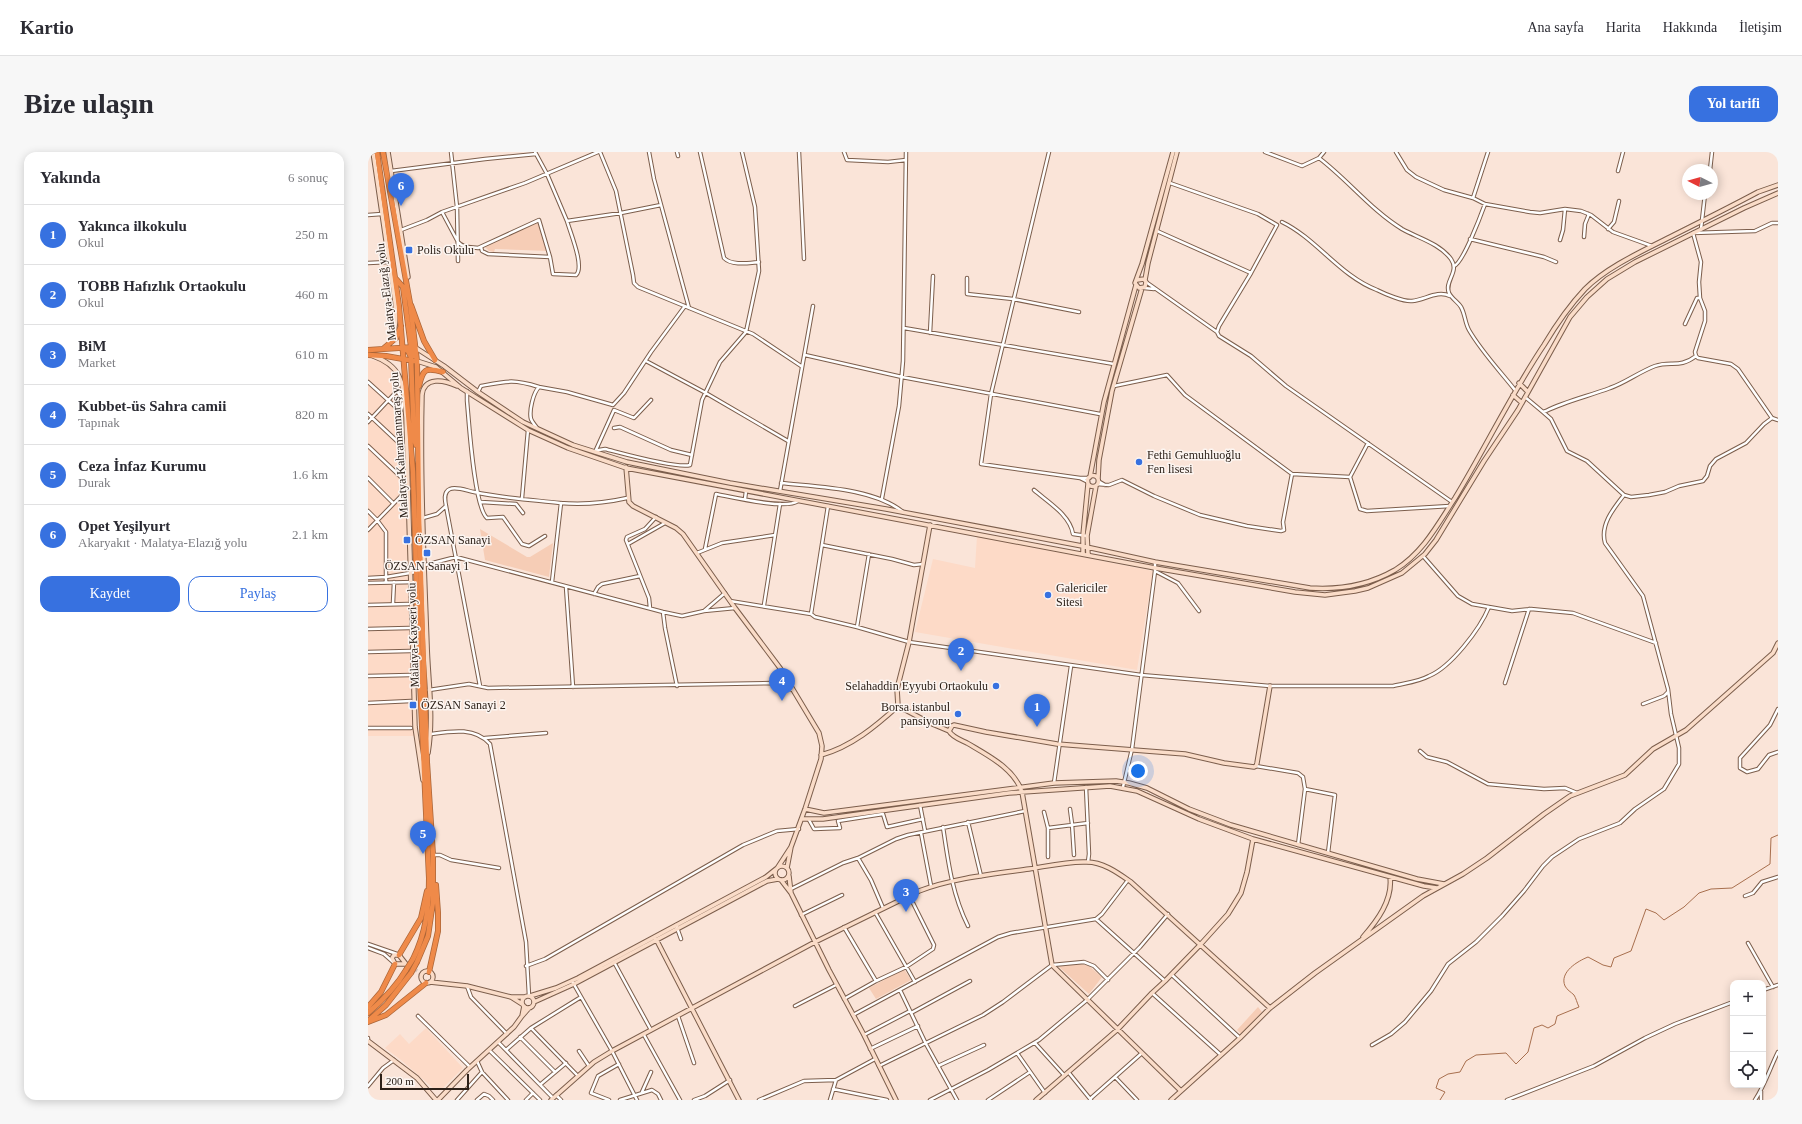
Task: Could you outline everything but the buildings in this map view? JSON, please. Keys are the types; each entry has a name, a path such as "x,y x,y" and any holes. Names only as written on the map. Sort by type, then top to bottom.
{"highway":[{"name":"Malatya-Elazığ yolu","path":"377,152 396,278 403,362"},
{"name":"Malatya-Elazığ yolu","path":"383,152 410,303 413,345"},
{"path":"368,350 403,348 413,345 403,287 396,278"},
{"path":"409,286 410,303 415,313 424,341 435,360"},
{"path":"380,350 388,346 396,338 401,324"},
{"name":"Malatya-Kayseri yolu","path":"368,1022 386,1005 411,973 415,961 424,948 430,926 433,902 418,494 417,361 413,345"},
{"path":"403,348 410,354 412,362 414,439 417,448"},
{"path":"368,355 386,356 403,362 417,361"},
{"name":"Malatya-Kahramanmaraş yolu","path":"368,1012 384,1000 399,982 406,970 415,961 426,926 429,906 413,472 403,362"},
{"path":"417,396 422,375 425,370 431,369 443,372"},
{"path":"403,390 405,376"},
{"path":"429,972 435,951 438,919 432,855"},
{"path":"399,955 421,918 429,878"},
{"path":"368,1007 381,992 395,964"},
{"path":"368,1022 386,1015 428,983"}],"main road":[{"path":"373,152 389,231"},
{"path":"388,152 409,286"},
{"path":"1085,554 1084,546 1088,483 1104,402 1173,152"},
{"path":"1085,554 1088,548 1085,536 1097,483 1099,460 1113,386 1145,281 1148,263 1177,152"},
{"path":"377,174 397,323 396,331 388,346"},
{"path":"413,345 522,422 538,430 595,452 627,462 1084,546 1155,562 1310,588 1327,589 1350,587 1368,582 1395,570 1410,559 1423,546 1475,466 1513,395 1554,328 1586,288 1610,269 1652,246 1758,192 1778,185"},
{"path":"427,762 431,734 422,452 423,390 428,384 438,380 448,382 467,391 528,430 568,448 626,468 1085,554 1155,570 1295,592 1324,595 1355,591 1373,586 1402,573 1423,555 1436,540 1484,461 1522,403 1570,317 1587,297 1607,279 1635,262 1778,193"},
{"path":"1137,280 1140,278 1145,281"},
{"path":"1136,285 1137,288 1143,288"},
{"path":"368,355 389,363 401,377 403,390 415,727 424,791"},
{"path":"417,361 436,367 461,388"},
{"path":"1520,383 1528,392"},
{"path":"1513,395 1522,403"},
{"path":"627,462 627,498 633,506 656,517 683,534 724,593 780,668 819,733 822,746 821,755 805,810 790,847 777,868 775,875 791,891"},
{"path":"1090,477 1095,476 1097,483"},
{"path":"1088,483 1092,487 1097,483"},
{"path":"418,494 423,518"},
{"path":"898,706 897,689 909,642 930,525"},
{"path":"1171,1100 1240,1038 1270,1008 1358,942 1444,884 1487,858 1544,814 1577,793 1618,779 1625,775 1653,749 1686,730 1750,674 1772,653 1778,643"},
{"path":"949,731 954,725 986,732 1060,744 1185,754 1243,766 1256,766 1270,686"},
{"path":"898,706 949,731 953,735 979,750 1012,774 1022,792 1052,965 1181,1091"},
{"path":"821,755 833,752 849,744 868,731 898,706"},
{"path":"805,810 824,813 1054,783 1103,781 1124,782 1147,788 1189,809 1230,825 1417,879 1444,884"},
{"path":"802,818 809,820 1022,792 1086,787 1123,787 1151,796 1172,808 1198,819 1253,839 1390,877 1438,888"},
{"path":"1036,1100 1117,1030 1152,993 1172,975 1233,908 1241,893 1247,872 1253,839"},
{"path":"790,847 787,868 791,891 836,985 864,1035 870,1050 896,1100"},
{"path":"552,1099 589,1066 612,1051 815,942 909,895 931,886 981,876 1066,863 1088,862 1115,871 1128,880 1168,914 1270,1008"},
{"path":"368,1039 417,1078 437,1100 470,1067 507,1034 534,1002 573,983 677,927 766,877 777,868 783,866 787,868"},
{"path":"677,927 767,881 786,879 788,875"},
{"path":"1358,942 1378,920 1384,907 1390,877"},
{"path":"655,939 693,1008 739,1100"},
{"path":"399,955 406,964 395,964 392,958 399,955"},
{"path":"417,971 422,974"},
{"path":"422,974 429,972 432,977 441,983"},
{"path":"422,974 421,979 428,983 467,986 511,997 541,994 573,983"},
{"path":"428,983 432,977"},
{"path":"528,996 533,998 534,1002"},
{"path":"522,1016 522,1000 528,996"},
{"path":"511,997 529,1008"}],"street":[{"path":"451,152 457,207 458,261"},
{"path":"401,230 427,220 442,212 546,174 599,152 616,191 634,283 646,291 760,338 801,366"},
{"path":"649,152 661,205 689,308"},
{"path":"677,152 678,156"},
{"path":"700,152 724,258 728,262 733,263 759,262"},
{"path":"595,452 605,449 656,462 687,466 690,465 704,392 720,362 746,332 759,271 755,207 742,152"},
{"path":"799,152 804,259"},
{"path":"844,152 847,160 888,162 906,160"},
{"path":"882,498 899,406 902,378 906,152"},
{"path":"1049,152 991,394 981,464 1080,478 1090,477"},
{"path":"1265,152 1302,166 1319,158 1324,152"},
{"path":"1396,152 1407,170 1416,177 1444,190 1473,198 1485,204 1540,213 1565,209 1581,211 1589,214 1608,229 1619,235 1652,246"},
{"path":"1473,198 1488,152"},
{"path":"1618,171 1623,152"},
{"path":"1711,164 1712,152"},
{"path":"391,171 535,153 567,221 578,255 579,273 576,275 553,274 550,257 539,220 478,248"},
{"path":"1319,158 1337,171 1352,188 1389,220 1444,251 1452,260 1454,272 1448,288 1451,296 1462,309 1470,332 1496,368 1516,390"},
{"path":"1170,183 1258,214 1277,225 1217,332"},
{"path":"1701,229 1704,200"},
{"path":"1608,229 1614,222 1619,201"},
{"path":"1454,266 1458,265 1485,204"},
{"path":"567,221 661,205"},
{"path":"1560,240 1563,230 1565,209"},
{"path":"442,212 461,246 481,247 482,251 488,254 550,257"},
{"path":"368,215 382,214"},
{"path":"1584,237 1585,224 1589,214"},
{"path":"1282,222 1295,229 1350,274 1376,290 1411,302 1435,294 1451,296"},
{"path":"1696,356 1695,352 1705,321 1705,311 1700,298 1699,282 1701,262 1693,233 1755,231 1772,223 1778,223"},
{"path":"1157,230 1251,273"},
{"path":"1470,239 1544,257 1556,262"},
{"path":"368,263 390,262"},
{"path":"930,333 934,276"},
{"path":"967,278 967,294 1013,299 1079,312"},
{"path":"1145,281 1217,332 1221,338 1251,356 1286,386 1452,502"},
{"path":"1143,288 1155,289"},
{"path":"1685,324 1697,298 1700,298"},
{"path":"478,392 481,386 506,381 519,381 539,387 567,392 613,405 624,393 685,306"},
{"path":"780,491 801,366 805,355 813,306"},
{"path":"904,328 1114,364"},
{"path":"805,355 902,378 1100,414"},
{"path":"1543,412 1612,387 1631,376 1656,365 1684,364 1696,356"},
{"path":"1696,356 1698,358 1731,364 1738,369 1772,418 1778,420"},
{"path":"646,360 788,441"},
{"path":"1113,386 1167,375 1185,395 1292,474 1350,477"},
{"path":"368,382 388,401 399,410 401,410 404,401 397,391 388,401 368,422"},
{"path":"538,430 531,419 536,390 539,387"},
{"path":"467,391 466,401 477,493 484,515 487,518 503,518 522,544 526,546 529,546 545,536"},
{"path":"1525,397 1551,419 1567,451 1586,461 1624,495 1631,497 1665,492 1679,486 1703,481 1707,476 1710,466 1716,460 1746,443 1764,424 1772,418"},
{"path":"595,452 614,410 634,418 651,400"},
{"path":"368,414 399,443"},
{"path":"614,428 620,427 671,450 692,454"},
{"path":"522,498 528,430"},
{"path":"1368,443 1350,477 1358,506 1363,511 1450,506"},
{"path":"368,446 403,479"},
{"path":"1097,483 1105,485 1122,480 1154,496 1200,515 1247,526 1280,531 1284,530 1283,522 1292,474"},
{"path":"368,478 394,503"},
{"path":"1080,478 1088,483"},
{"path":"781,483 872,495 882,498 905,513"},
{"path":"480,686 446,506 445,497 450,489 561,503 589,504 627,498"},
{"path":"1034,490 1060,512 1072,528 1073,534 1085,536"},
{"path":"745,499 746,491"},
{"path":"368,530 404,493"},
{"path":"704,549 716,494 780,504 792,504 798,500"},
{"path":"1372,1045 1391,1034 1405,1022 1431,991 1448,964 1476,942 1502,916 1552,857 1579,839 1620,823 1664,788 1679,764 1679,748 1671,714 1668,691 1643,596 1605,543 1603,536 1605,526 1612,510 1624,495"},
{"path":"481,502 516,504 523,513"},
{"path":"552,582 561,503"},
{"path":"764,606 780,504"},
{"path":"423,518 437,514 446,506"},
{"path":"812,614 828,506"},
{"path":"368,511 386,532 386,582"},
{"path":"650,608 649,598 627,538 645,529 656,517"},
{"path":"628,544 666,523"},
{"path":"697,553 722,543 775,535"},
{"path":"822,545 914,565 923,564"},
{"path":"857,627 869,554"},
{"path":"1423,555 1458,596 1472,604 1512,611 1529,609 1578,614 1656,643"},
{"path":"425,565 456,557 566,587 682,616 704,611 735,608"},
{"path":"1123,787 1132,749 1155,562"},
{"path":"1155,570 1178,583 1199,611"},
{"path":"368,578 386,578 416,572"},
{"path":"594,594 598,587 602,584 640,576"},
{"path":"393,604 394,582"},
{"path":"368,583 416,582"},
{"path":"566,587 573,687"},
{"path":"704,611 724,593"},
{"path":"730,601 812,614 816,617 909,642 1141,675 1270,686 1393,686 1430,676 1446,665 1477,630 1489,607"},
{"path":"368,605 408,604"},
{"path":"1504,682 1529,609"},
{"path":"663,612 677,686"},
{"path":"368,629 409,628"},
{"path":"368,652 410,651"},
{"path":"1054,783 1071,666"},
{"path":"368,676 410,675"},
{"path":"429,690 469,684 488,688 677,686 773,683 795,691"},
{"path":"1643,704 1664,696 1668,691"},
{"path":"368,703 411,701"},
{"path":"1778,709 1770,725 1740,758 1740,768 1747,772 1758,769 1769,755 1778,752"},
{"path":"368,728 411,728"},
{"path":"431,734 468,732 484,738 490,744 493,753 501,809 526,942 528,996"},
{"path":"484,738 546,733"},
{"path":"1420,751 1427,757 1446,762 1488,784 1544,789 1565,788 1577,793"},
{"path":"1256,766 1301,774 1304,780 1305,789 1298,845"},
{"path":"1086,787 1090,854 1088,862"},
{"path":"1305,789 1333,794 1335,796 1328,854"},
{"path":"920,805 926,831"},
{"path":"1070,809 1074,855"},
{"path":"791,891 843,863 858,858 896,839 943,827 1025,811"},
{"path":"1044,812 1048,828 1048,857"},
{"path":"809,820 814,829 840,828 838,821 883,814 887,827 923,819"},
{"path":"968,822 981,876"},
{"path":"1048,828 1088,823"},
{"path":"943,827 952,882 958,904 968,926"},
{"path":"526,966 535,965 545,960 743,845 777,831 798,829"},
{"path":"921,833 931,886"},
{"path":"432,855 440,855 451,860 499,868"},
{"path":"858,858 871,880 883,908"},
{"path":"1745,896 1752,893 1762,882 1778,878"},
{"path":"852,1016 998,937 1011,933 1046,929 1096,919 1102,914 1128,880"},
{"path":"801,914 842,895"},
{"path":"844,999 876,980 906,967 932,951 934,947 909,895"},
{"path":"875,912 915,982"},
{"path":"930,1100 1035,1043 1088,1000 1134,954 1168,914"},
{"path":"1096,919 1165,981"},
{"path":"677,927 681,939"},
{"path":"844,927 876,980"},
{"path":"1748,943 1773,987"},
{"path":"368,944 399,955"},
{"path":"368,948 384,954 395,964"},
{"path":"614,961 651,1030"},
{"path":"879,1066 961,1027 993,1009 1052,965 1084,962 1094,966 1108,980"},
{"path":"1172,975 1240,1038"},
{"path":"864,1035 970,981"},
{"path":"573,983 612,1051 637,1100"},
{"path":"795,1006 836,985"},
{"path":"1766,989 1778,985"},
{"path":"467,986 471,997 507,1034"},
{"path":"900,990 926,1044 956,1100"},
{"path":"1152,993 1221,1055"},
{"path":"506,1050 531,1028 581,997"},
{"path":"1507,1100 1594,1066 1645,1038 1675,1024 1730,1003"},
{"path":"418,1016 470,1067"},
{"path":"678,1016 694,1063"},
{"path":"870,1050 918,1026"},
{"path":"531,1028 578,1076"},
{"path":"644,1035 680,1100"},
{"path":"520,1037 555,1072"},
{"path":"498,1042 541,1084 552,1099"},
{"path":"1035,1043 1065,1076"},
{"path":"938,1066 984,1045"},
{"path":"490,1050 540,1100"},
{"path":"578,1051 589,1066"},
{"path":"1755,1100 1761,1091 1778,1052"},
{"path":"1016,1053 1045,1093"},
{"path":"1069,1073 1090,1099 1142,1053"},
{"path":"1773,1062 1778,1056"},
{"path":"368,1086 383,1068 394,1060"},
{"path":"759,1100 804,1081 836,1080 875,1060"},
{"path":"477,1061 482,1072 508,1100"},
{"path":"541,1084 566,1063"},
{"path":"609,1100 591,1093 598,1076 619,1064"},
{"path":"457,1100 482,1072"},
{"path":"642,1092 651,1072"},
{"path":"988,1100 1030,1072"},
{"path":"1115,1077 1136,1100"},
{"path":"694,1100 705,1096 730,1080"},
{"path":"830,1100 836,1080"},
{"path":"833,1089 887,1100"},
{"path":"620,1100 634,1094 652,1090 658,1094 661,1100"},
{"path":"1761,1091 1761,1100"},
{"path":"526,1100 533,1093"},
{"path":"478,1100 484,1094 493,1100"},
{"path":"556,1095 561,1100"},
{"path":"1093,1096 1096,1100"}],"shaded area":[{"path":"538,223 548,251 495,249 494,252 489,251 484,246 485,244"},
{"path":"368,360 383,361 388,364 399,377 404,407 414,736 368,736"},
{"path":"480,529 527,557 530,557 553,543 549,577 485,560"},
{"path":"977,536 1153,571 1137,670 915,632 933,559 975,568"},
{"path":"1077,963 1089,966 1102,977 1089,994 1059,967 1059,965"},
{"path":"904,969 911,980 876,999 869,988"},
{"path":"1258,1007 1262,1012 1241,1034 1237,1030"},
{"path":"426,1028 463,1068 441,1090 434,1089 385,1048 400,1034 409,1044"}],"waterway":[{"path":"1440,1100 1445,1092 1436,1088 1439,1079 1448,1074 1460,1072 1466,1061 1476,1055 1506,1053 1516,1064 1528,1052 1534,1028 1542,1025 1548,1028 1555,1024 1557,1016 1579,1007 1575,996 1565,986 1564,981 1567,972 1575,964 1588,957 1603,965 1611,967 1614,958 1631,951 1646,909 1656,913 1664,920 1684,907 1699,893 1711,889 1732,888 1770,864 1771,838 1778,835"}],"tunnel":[{"path":"407,964 417,971"}],"place":[{"name":"Opet Yeşilyurt","path":"401,206"},
{"name":"Polis Okulu","path":"409,250"},
{"name":"Fethi Gemuhluoğlu Fen lisesi","path":"1139,462"},
{"name":"ÖZSAN Sanayi","path":"407,540"},
{"name":"ÖZSAN Sanayi 1","path":"427,553"},
{"name":"Galericiler Sitesi","path":"1048,595"},
{"name":"TOBB Hafızlık Ortaokulu","path":"961,671"},
{"name":"Selahaddin Eyyubi Ortaokulu","path":"996,686"},
{"name":"Kubbet-üs Sahra camii","path":"782,701"},
{"name":"ÖZSAN Sanayi 2","path":"413,705"},
{"name":"Borsa istanbul pansiyonu","path":"958,714"},
{"name":"Yakınca ilkokulu","path":"1037,727"},
{"name":"Ceza İnfaz Kurumu","path":"423,854"},
{"name":"BiM","path":"906,912"}]}
